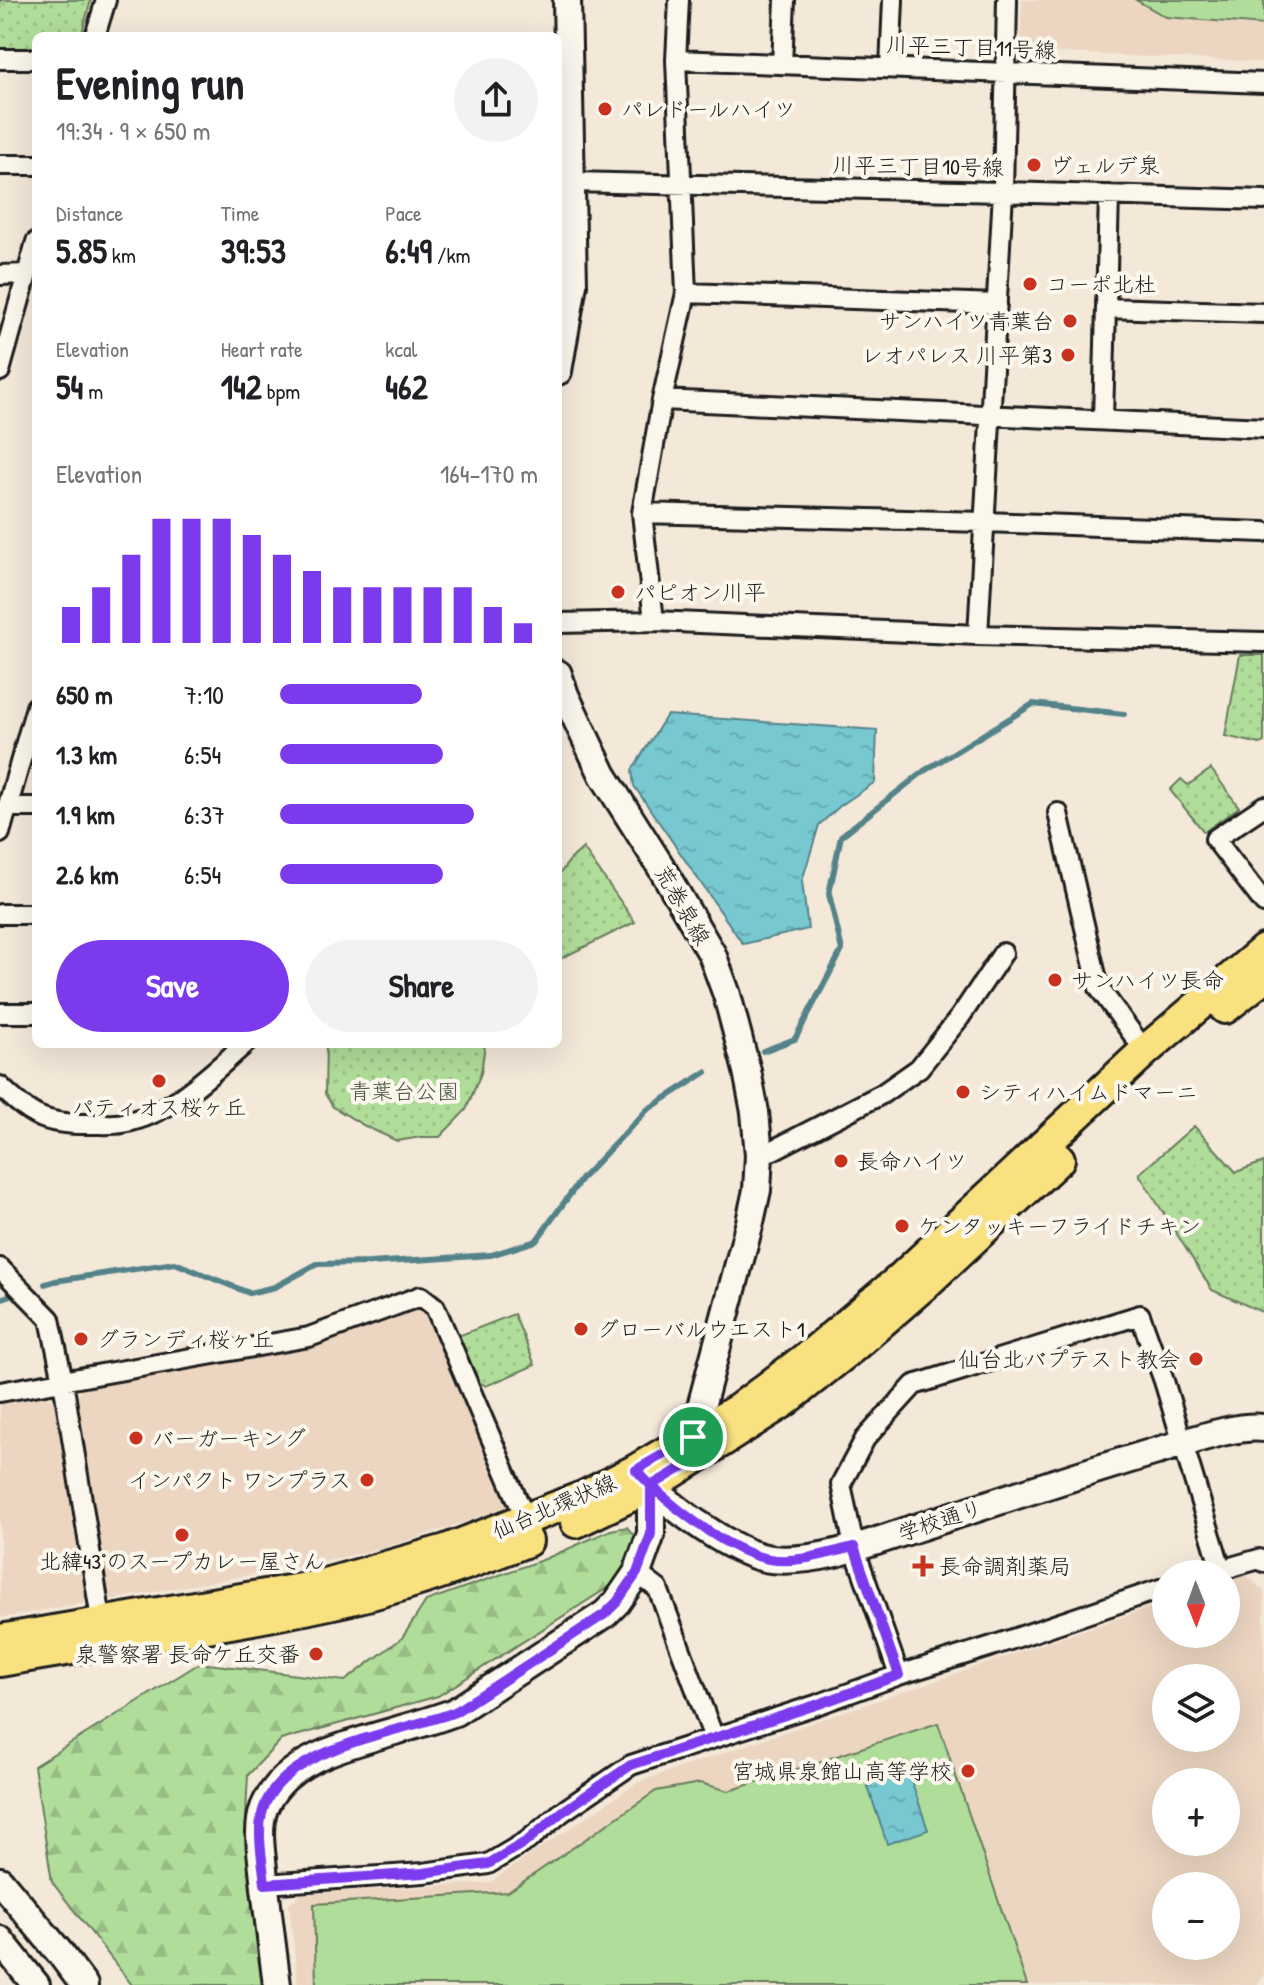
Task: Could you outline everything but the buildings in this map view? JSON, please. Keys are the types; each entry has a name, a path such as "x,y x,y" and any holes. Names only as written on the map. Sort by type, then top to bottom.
{"main road":[{"name":"仙台北環状線","path":"698,1446 739,1409 815,1351 899,1280 1145,1051 1264,950"},
{"name":"仙台北環状線","path":"0,1640 248,1620 327,1605 473,1563 580,1520 698,1446 785,1401 923,1286 1201,1027 1264,977"},
{"name":"仙台北環状線","path":"0,1661 103,1632 318,1586 446,1550 585,1496 644,1478"}],"street":[{"path":"96,32 106,0"},
{"path":"562,348 573,284 572,182 563,57 567,0"},
{"path":"654,621 642,513 662,400 686,293 676,60 679,0"},
{"path":"782,64 785,0"},
{"path":"890,68 893,0"},
{"path":"978,635 1003,192 1007,0"},
{"path":"0,59 32,59"},
{"name":"川平三丁目11号線","path":"676,60 1264,83"},
{"path":"0,165 32,165"},
{"name":"川平三丁目10号線","path":"572,182 1264,200"},
{"path":"1103,419 1109,195"},
{"path":"0,371 32,256"},
{"path":"0,275 27,274"},
{"path":"686,293 997,304"},
{"path":"1106,308 1264,313"},
{"path":"662,400 1264,428"},
{"path":"642,513 1264,532"},
{"path":"562,623 654,621 978,635 1264,642"},
{"name":"荒巻泉線","path":"562,686 565,716 712,954 727,995 755,1112 759,1155 757,1190 698,1446"},
{"path":"0,833 32,721"},
{"path":"1264,806 1215,839 1264,903"},
{"path":"7,807 32,807"},
{"path":"1058,813 1099,988 1145,1051"},
{"path":"0,914 32,914"},
{"path":"759,1155 882,1094 919,1068 960,1017 1003,953"},
{"path":"0,1013 32,1013"},
{"path":"0,1086 21,1107 51,1122 122,1123 154,1114 183,1096 240,1048"},
{"path":"0,1268 50,1319 63,1381 103,1632"},
{"path":"0,1392 309,1337 421,1296 435,1307 526,1520"},
{"path":"899,1675 854,1547 841,1484 865,1439 914,1385 1140,1315 1205,1513 1212,1560"},
{"name":"学校通り","path":"644,1478 698,1524 735,1547 769,1559 803,1559 854,1547 1224,1432 1264,1428"},
{"path":"277,1985 260,1836 263,1810 275,1788 294,1769 325,1753 455,1712 605,1614 637,1573 651,1534 644,1478"},
{"path":"1240,1564 1259,1559 1264,1562"},
{"path":"637,1573 658,1589 714,1738"},
{"path":"265,1884 423,1873 488,1864 527,1841 562,1812 631,1765 1152,1592"},
{"path":"0,1881 84,1985"},
{"path":"0,1940 36,1985"}],"shaded area":[{"path":"1022,0 1264,0 1264,62 1020,51"},
{"path":"416,1309 429,1315 511,1507 400,1543 337,1559 109,1600 73,1401 83,1387 314,1346"},
{"path":"44,1394 56,1403 89,1602 0,1618 0,1402"},
{"name":"宮城県泉館山高等学校","path":"1246,1575 1264,1591 1264,1974 1257,1985 298,1985 289,1904 301,1894 489,1883 638,1782 1152,1607 1152,1648 1240,1648 1240,1577"}],"green space":[{"path":"0,0 91,0 82,32 32,32 32,52 0,50"},
{"path":"1136,0 1264,0 1264,25 1166,17"},
{"path":"1240,655 1264,655 1264,742 1260,744 1225,736"},
{"path":"1211,769 1239,807 1204,832 1170,790 1181,779 1188,785"},
{"path":"583,848 635,922 562,958 562,871"},
{"name":"青葉台公園","path":"326,1048 484,1048 481,1073 466,1110 440,1137 397,1141 333,1107 325,1094"},
{"path":"1194,1126 1236,1172 1264,1162 1264,1313 1212,1290 1139,1174"},
{"path":"514,1314 535,1365 486,1386 474,1379 458,1336"},
{"path":"627,1527 637,1540 629,1564 615,1583 438,1696 281,1740 248,1775 246,1813 270,1985 132,1985 52,1882 34,1766 200,1663 345,1681 402,1638 426,1601 545,1559 611,1530"},
{"path":"938,1723 1027,1985 316,1985 314,1904 508,1892 656,1791 700,1783 729,1791"}],"water":[{"path":"667,715 877,730 875,782 819,825 802,881 808,929 743,944 634,786 632,770"},
{"path":"906,1765 928,1830 887,1844 865,1778"}],"waterway":[{"path":"763,1051 795,1039 842,950 829,894 841,836 924,771 1033,704 1124,714"},
{"path":"45,1284 175,1263 249,1293 275,1287 317,1264 491,1255 536,1241 582,1178 647,1110 706,1072"},
{"path":"0,1299 14,1294"}],"place":[{"name":"パレドールハイツ","path":"605,109"},
{"name":"ヴェルデ泉","path":"1034,165"},
{"name":"コーポ北杜","path":"1030,284"},
{"name":"サンハイツ青葉台","path":"1070,321"},
{"name":"レオパレス 川平第3","path":"1068,355"},
{"name":"パピオン川平","path":"618,592"},
{"name":"サンハイツ長命","path":"1055,980"},
{"name":"パティオス桜ヶ丘","path":"159,1081"},
{"name":"シティハイムドマーニ","path":"963,1092"},
{"name":"長命ハイツ","path":"841,1161"},
{"name":"ケンタッキーフライドチキン","path":"902,1226"},
{"name":"グローバルウエスト1","path":"581,1329"},
{"name":"グランディ桜ヶ丘","path":"81,1339"},
{"name":"仙台北バプテスト教会","path":"1196,1359"},
{"name":"バーガーキング","path":"136,1438"},
{"name":"インパクト ワンプラス","path":"367,1480"},
{"name":"北緯43°のスープカレー屋さん","path":"182,1535"},
{"name":"長命調剤薬局","path":"923,1566"},
{"name":"泉警察署 長命ケ丘交番","path":"316,1654"},
{"name":"宮城県泉館山高等学校","path":"968,1771"}],"route":[{"path":"693,1437 636,1470 651,1486 698,1524 735,1547 769,1559 803,1559 854,1547 899,1675 631,1765 562,1812 527,1841 488,1864 423,1873 265,1884 260,1836 263,1810 275,1788 294,1769 325,1753 455,1712 605,1614 617,1602 637,1573 651,1534 651,1486 703,1455 693,1437"}]}
